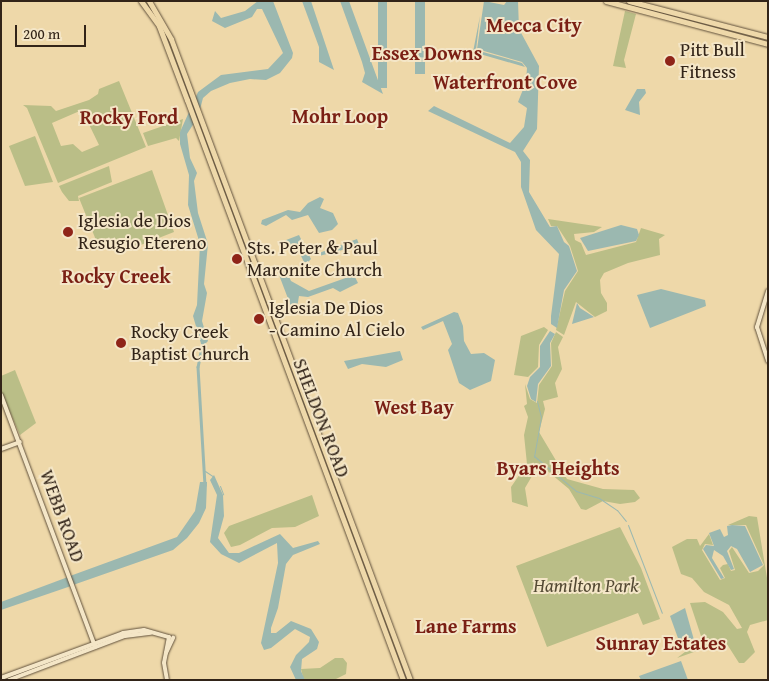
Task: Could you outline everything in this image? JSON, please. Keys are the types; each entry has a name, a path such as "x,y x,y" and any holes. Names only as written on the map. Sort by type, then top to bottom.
{"main road":[{"name":"SHELDON ROAD","path":"141,1 159,26 188,100 403,680"},
{"name":"SHELDON ROAD","path":"149,1 167,28 410,680"},
{"path":"606,1 669,18 736,29 768,37"},
{"path":"629,1 768,44"},
{"path":"175,69 180,70 191,91"},
{"path":"390,647 396,645"}],"street":[{"path":"768,291 757,327 768,361"},
{"name":"WEBB ROAD","path":"1,395 95,646"},
{"path":"1,449 20,442"},
{"path":"9,680 137,630 153,632 171,638 166,653 167,680"},
{"path":"1,678 95,646"}],"green space":[{"path":"625,11 636,14 624,60 626,68 613,66"},
{"path":"119,81 146,147 58,183 27,108 23,105 51,106 56,111 89,100 98,94 99,89","holes":["82,110 99,145 82,152 73,144 61,146 52,123"]},
{"path":"183,119 179,141 176,138 148,146 143,133"},
{"path":"35,136 53,182 25,186 9,146"},
{"path":"109,166 112,182 78,196 79,201 69,201 59,186"},
{"path":"152,170 174,232 133,248 129,239 100,250 79,198"},
{"path":"548,219 602,227 594,232 574,234 575,240 581,243 586,255 636,242 641,228 665,235 659,239 660,255 628,263 604,273 600,280 601,293 607,303 607,311 595,317 576,302 564,335 556,330 565,291 578,271 570,246 557,226 551,226"},
{"path":"544,327 548,330 539,345 538,367 528,377 514,375 521,336"},
{"path":"556,332 563,337 558,347 562,369 555,383 558,397 543,401 545,409 539,432 567,479 603,489 634,490 640,498 635,502 620,504 603,501 586,510 581,509 569,489 539,464 525,488 528,507 512,502 511,487 527,464 524,435 528,417 524,406 527,404 525,384 530,399 537,403 539,385 552,366 551,343"},
{"path":"15,370 36,423 20,435 1,392 1,376"},
{"path":"312,495 319,516 295,527 272,528 240,545 231,547 224,533 229,526"},
{"path":"749,516 757,517 768,584 768,620 750,625 747,632 755,652 744,663 739,663 725,641 677,658 702,639 690,603 705,602 723,612 737,629 742,628 729,605 704,592 692,578 681,574 672,547 687,539 697,539 700,546 709,534 713,545 705,544 702,550 720,580 725,578 720,568 723,565 728,564 731,571 735,570 729,551 732,547 749,573 758,571 764,565 746,525 728,525"},
{"name":"Hamilton Park","path":"620,527 641,568 660,619 643,625 638,613 547,647 516,566"},
{"path":"335,658 343,658 347,663 346,674 334,680 305,680 303,677 301,669 320,668"}],"water":[{"path":"258,1 273,1 293,53 292,58 280,73 266,80 250,79 230,83 211,91 203,98 198,117 187,134 190,158 197,173 194,181 198,213 208,244 204,284 207,293 202,321 208,341 202,347 193,316 197,305 200,244 188,205 189,175 180,144 180,132 198,92 221,75 268,69 283,53 262,9 257,9 252,17 225,28 212,21 215,11 221,18 245,11"},
{"path":"302,1 311,1 334,70 319,62 319,47"},
{"path":"340,1 349,1 383,94 362,82 365,73"},
{"path":"378,1 387,1 387,88 378,88"},
{"path":"415,1 425,1 425,74 415,74"},
{"path":"484,1 504,5 507,1 518,1 519,29 539,66 537,129 523,151 530,160 529,192 550,227 557,226 564,242 569,246 577,271 564,290 557,328 551,324 551,316 559,254 536,230 521,187 521,162 515,152 428,111 434,106 510,143 524,127 527,108 518,102 526,82 527,68 522,62 477,49"},
{"path":"480,16 476,50 522,63 525,67 473,52"},
{"path":"637,89 645,89 646,93 639,102 640,115 625,110"},
{"path":"320,197 324,199 320,208 333,213 338,224 332,230 319,233 308,215 292,220 286,215 266,226 261,224 262,220 288,210 300,212 308,203"},
{"path":"621,225 637,229 639,235 636,241 588,251 580,238"},
{"path":"299,235 311,259 308,262 304,262 295,244 284,251 280,247 281,242"},
{"path":"357,239 362,252 354,247 319,256 319,253"},
{"path":"286,270 291,281 309,291 354,275 358,283 340,292 333,288 308,297 299,296 297,308 292,309 279,275"},
{"path":"661,289 705,300 706,306 650,328 637,295"},
{"path":"577,303 580,308 594,317 572,324"},
{"path":"454,312 458,313 463,326 464,341 471,354 484,353 495,360 491,381 470,390 459,383 448,350 452,344 443,321 423,330 421,327"},
{"path":"550,331 555,334 550,343 551,366 538,384 536,402 531,399 527,386 530,377 540,367 540,346"},
{"path":"400,351 403,360 386,367 362,364 348,369 344,361"},
{"path":"214,475 223,495 224,516 218,538 229,553 239,553 280,534 293,548 318,541 320,544 293,555 286,564 278,608 271,628 271,633 276,633 291,621 311,629 319,642 317,649 302,659 301,671 305,680 296,680 290,667 296,655 309,642 310,637 295,629 271,648 264,650 261,643 278,563 277,543 239,563 221,554 210,542 217,495 210,480"},
{"path":"200,482 207,482 206,508 199,523 187,538 173,550 73,585 70,576 177,537 195,511"},
{"path":"727,526 745,526 763,565 750,572 737,549 731,546 727,551 734,569 731,570 723,556 714,550 712,558 724,578 721,579 703,549 706,545 714,546 709,533 720,529 724,537 728,535"},
{"path":"68,577 71,586 1,610 1,602"},
{"path":"685,608 694,640 686,643 679,641 670,616"},
{"path":"681,661 688,680 641,680 639,676"}],"waterway":[{"path":"202,347 198,367 205,485"},
{"path":"537,401 541,417 534,456 576,491 599,498 617,510 626,521"},
{"name":"Rocky Creek","path":"205,471 214,477"},
{"name":"Rocky Creek","path":"220,486 223,494"},
{"path":"628,525 662,613"}],"place":[{"name":"Pitt Bull Fitness","path":"670,61"},
{"name":"Iglesia de Dios Resugio Etereno","path":"68,232"},
{"name":"Sts. Peter & Paul Maronite Church","path":"237,259"},
{"name":"Iglesia De Dios - Camino Al Cielo","path":"259,319"},
{"name":"Rocky Creek Baptist Church","path":"121,343"}],"district":[{"name":"Mecca City","path":"534,24"},
{"name":"Essex Downs","path":"427,52"},
{"name":"Waterfront Cove","path":"505,81"},
{"name":"Mohr Loop","path":"340,115"},
{"name":"Rocky Ford","path":"129,116"},
{"name":"Rocky Creek","path":"116,275"},
{"name":"West Bay","path":"414,406"},
{"name":"Byars Heights","path":"558,467"},
{"name":"Lane Farms","path":"466,625"},
{"name":"Sunray Estates","path":"661,642"}]}
